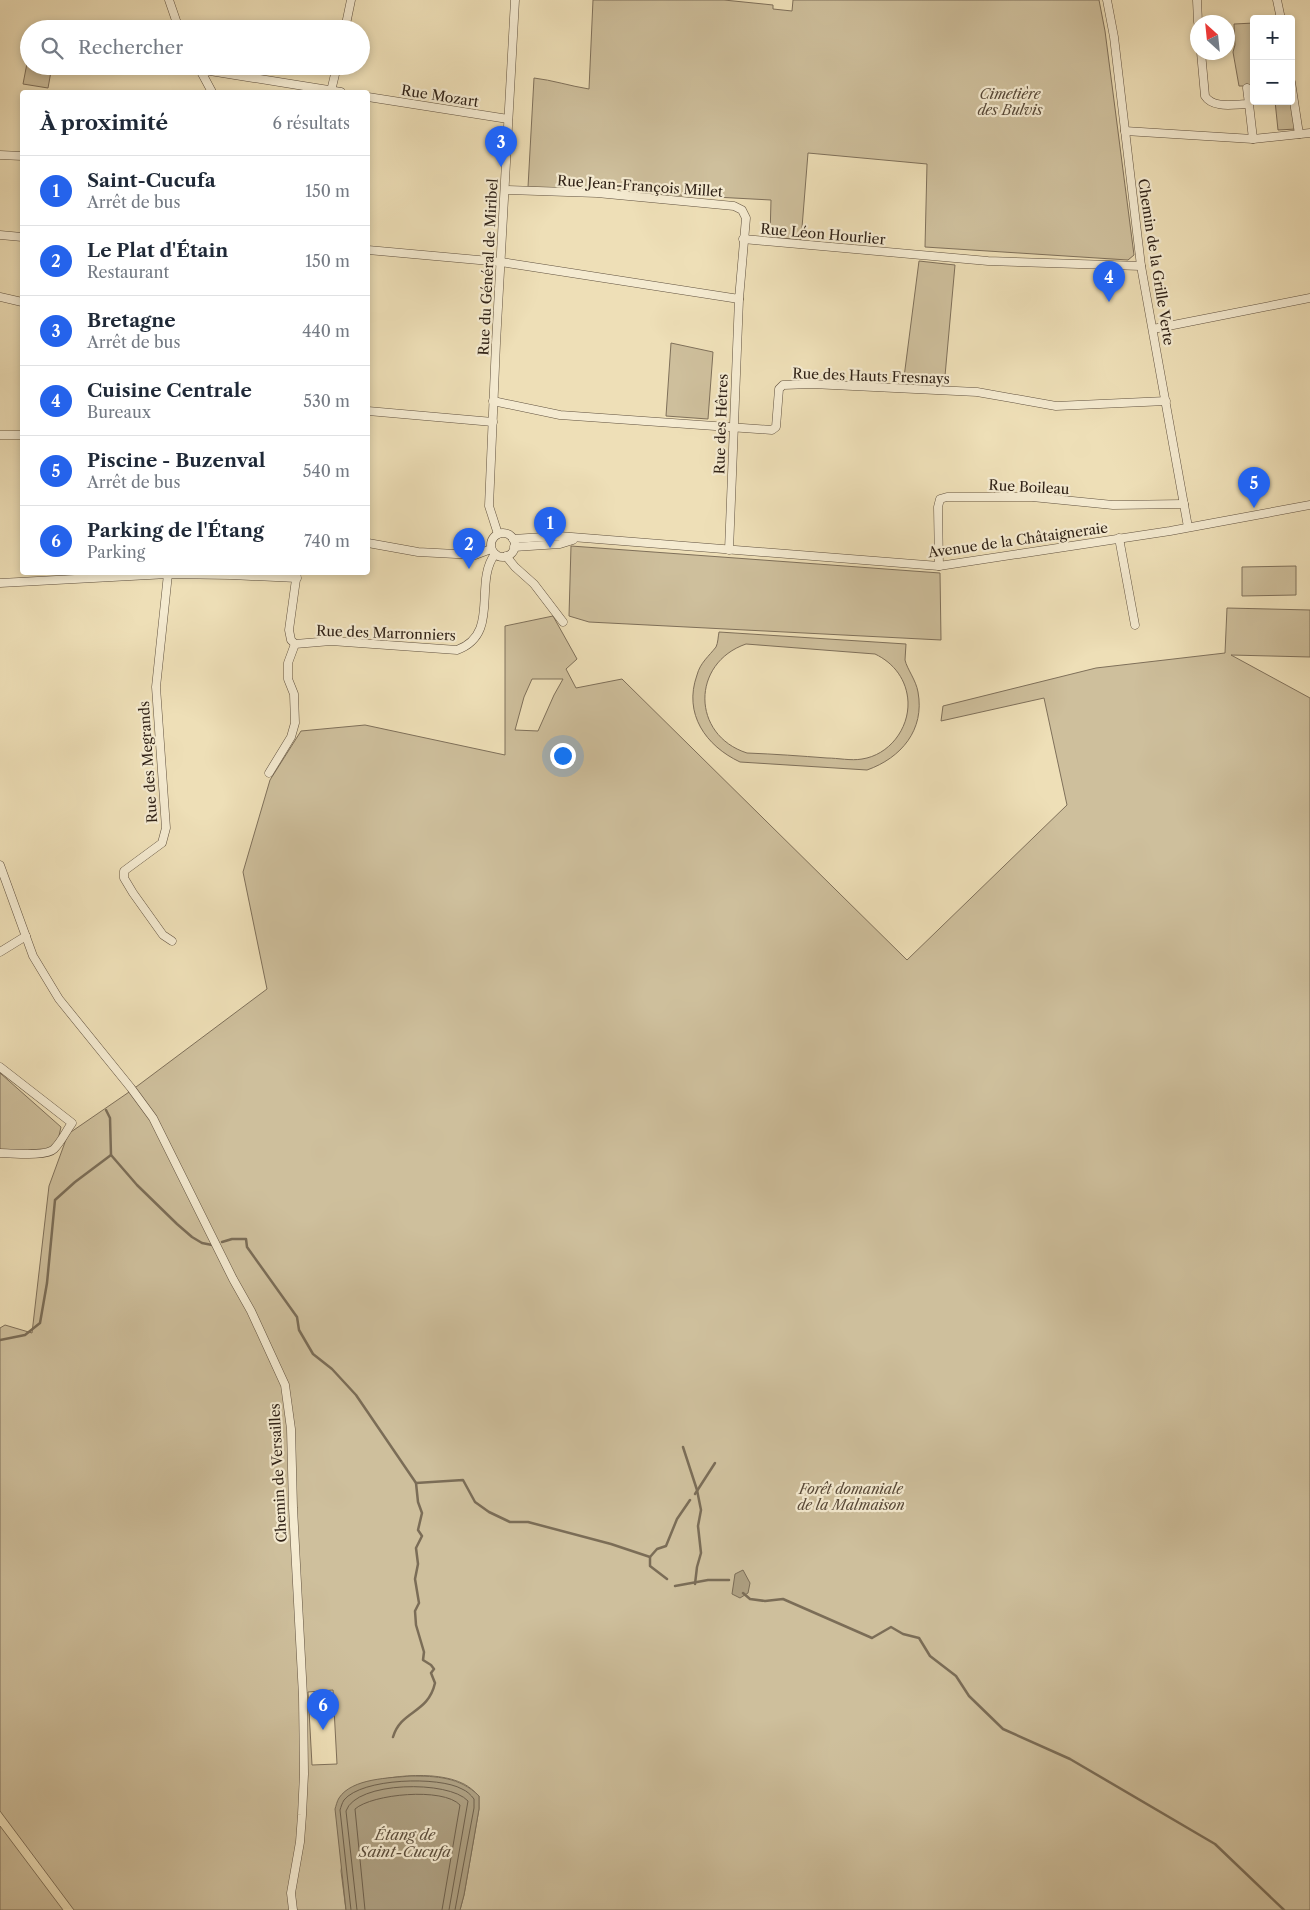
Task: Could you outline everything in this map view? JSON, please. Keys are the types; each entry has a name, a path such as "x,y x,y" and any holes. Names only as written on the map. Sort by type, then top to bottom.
{"street":[{"path":"169,0 176,20"},
{"path":"347,20 351,0"},
{"name":"Rue du Général de Miribel","path":"498,534 489,506 515,0"},
{"name":"Chemin de la Grille Verte","path":"1106,0 1114,37 1141,266 1188,527"},
{"path":"1197,0 1198,15"},
{"path":"1277,0 1280,15"},
{"path":"1202,60 1205,96 1208,101 1215,104 1249,104"},
{"path":"203,75 211,90"},
{"path":"234,75 325,90"},
{"path":"331,90 335,75"},
{"path":"1247,88 1253,139"},
{"name":"Rue Mozart","path":"370,97 508,119"},
{"path":"1295,105 1299,134"},
{"path":"1125,131 1253,139 1310,133"},
{"path":"0,155 20,156"},
{"name":"Rue Jean-François Millet","path":"505,190 597,193 734,206 742,210 746,218 743,239"},
{"path":"0,234 20,237"},
{"name":"Rue Léon Hourlier","path":"739,299 743,239 988,261 1141,266"},
{"path":"370,250 501,262 739,299"},
{"path":"0,297 20,302"},
{"path":"1153,329 1310,298"},
{"name":"Rue des Hêtres","path":"729,550 739,299"},
{"name":"Rue des Hauts Fresnays","path":"493,402 560,414 772,430 776,426 779,389 783,385 812,384 977,392 1056,406 1166,401"},
{"path":"370,411 493,422"},
{"path":"0,435 20,435"},
{"name":"Rue Boileau","path":"939,566 938,507 940,499 946,497 1032,497 1113,505 1184,504"},
{"name":"Avenue de la Châtaigneraie","path":"514,543 559,536 577,539 939,566 1310,506"},
{"path":"504,533 514,543 511,553 500,557 493,552 491,544 498,534 504,533"},
{"path":"1119,538 1135,625"},
{"path":"370,543 418,552 475,555 493,552"},
{"name":"Rue des Marronniers","path":"295,644 331,641 458,650 465,647 477,636 482,621 488,563 493,552"},
{"path":"506,556 534,584 563,622"},
{"path":"0,583 149,575"},
{"name":"Rue des Megrands","path":"168,575 156,688 166,828 162,843 124,871 124,878 163,935 172,941"},
{"path":"270,773 291,737 295,723 294,694 288,679 288,663 295,644 291,640 289,630 297,575"},
{"name":"Chemin de Versailles","path":"0,865 33,956 59,999 153,1118 233,1279 251,1311 285,1386 291,1429 303,1696 303,1790 300,1842 291,1893 294,1910"},
{"path":"1,949 26,936"},
{"path":"0,1067 72,1122 62,1139 51,1151 43,1153 0,1152"}],"green space":[{"name":"Cimetière des Bulvis","path":"593,0 724,0 773,5 773,9 792,11 793,0 1099,0 1105,31 1134,255 1128,260 925,247 927,164 808,153 801,240 770,237 771,200 528,187 534,78 589,89"},
{"path":"1250,23 1250,86 1239,86 1234,60 1235,24"},
{"path":"25,75 50,75 48,88 23,84"},
{"path":"1275,105 1292,105 1296,129 1278,130"},
{"path":"919,261 955,265 944,387 903,385"},
{"path":"671,343 713,352 708,419 666,416"},
{"path":"571,546 940,573 941,640 589,622 569,616"},
{"path":"1296,566 1296,595 1242,596 1242,567"},
{"name":"Forêt domaniale de la Malmaison","path":"1227,608 1310,610 1310,657 1231,655 1310,698 1310,1910 460,1910 479,1809 479,1796 466,1785 452,1779 408,1776 377,1780 352,1788 341,1871 346,1910 74,1910 0,1811 0,1328 5,1325 32,1333 49,1186 68,1134 132,1090 267,989 243,872 270,780 301,731 365,725 505,755 505,626 553,616 577,659 566,669 576,688 622,679 907,960 1067,805 1044,698 941,721 943,706 1096,668 1225,653","holes":["532,679 563,679 538,731 515,730 524,697","333,1690 337,1764 312,1765 308,1692"]},
{"path":"719,632 906,644 905,660 918,692 918,719 914,730 900,750 879,765 867,770 740,762 717,747 708,738 700,727 693,703 693,689 698,671 702,663 716,647","holes":["746,644 875,654 894,667 905,686 908,702 905,722 896,739 872,757 849,760 747,753 729,744 715,731 708,716 705,699 707,682 715,667 728,653"]},
{"path":"0,1073 61,1127 58,1140 52,1151 0,1150"},
{"path":"0,1826 63,1910 0,1910"}],"water":[{"path":"743,1570 750,1583 748,1593 740,1598 732,1594 735,1574"},
{"name":"Étang de Saint-Cucufa","path":"430,1776 456,1781 479,1796 479,1809 460,1910 346,1910 335,1809 338,1799 345,1791 362,1783 372,1780"}],"waterway":[{"path":"106,1110 110,1118 111,1155 137,1185 177,1224 192,1237 202,1243 212,1245"},
{"path":"0,1340 25,1335 40,1323 47,1283 55,1200 75,1182 111,1155"},
{"path":"222,1242 232,1239 246,1239 247,1247 297,1317 299,1330 313,1354 332,1369 356,1395 416,1483 418,1502 422,1513 418,1530 422,1536 416,1548 418,1564 415,1579 419,1603 415,1611 416,1625 424,1652 423,1660 434,1669 431,1673 435,1683 427,1701 402,1722 393,1737"},
{"path":"683,1447 697,1490 701,1510 698,1526 701,1553 695,1584"},
{"path":"695,1494 715,1463"},
{"path":"416,1483 463,1480 475,1502 489,1512 510,1522 528,1522 611,1544 650,1557 650,1566 667,1579"},
{"path":"650,1557 657,1549 666,1546 677,1519 690,1500"},
{"path":"675,1586 708,1580 729,1580"},
{"path":"743,1593 750,1599 765,1601 783,1599 872,1638 891,1627 903,1634 919,1638 930,1656 956,1676 969,1696 1003,1729 1070,1759 1215,1844 1284,1910"}],"place":[{"name":"Bretagne","path":"501,167"},
{"name":"Cuisine Centrale","path":"1109,302"},
{"name":"Piscine - Buzenval","path":"1254,508"},
{"name":"Saint-Cucufa","path":"550,548"},
{"name":"Le Plat d'Étain","path":"469,569"},
{"name":"Parking de l'Étang","path":"323,1730"}]}
